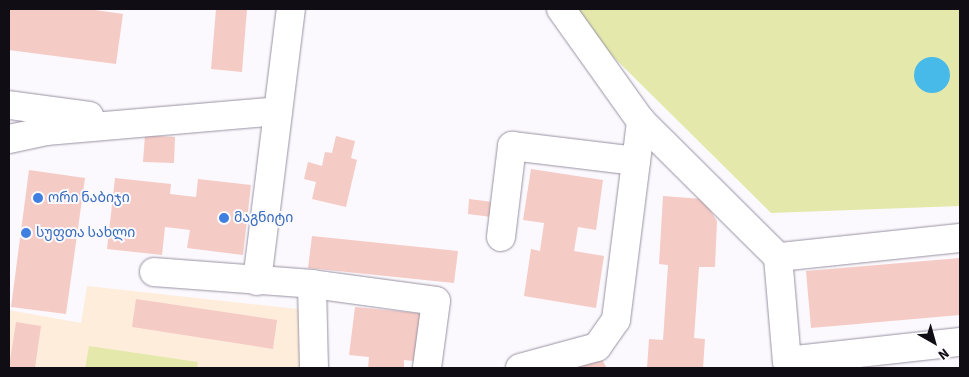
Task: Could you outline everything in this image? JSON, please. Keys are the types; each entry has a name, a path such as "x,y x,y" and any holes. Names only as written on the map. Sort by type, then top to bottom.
{"lane":[{"path":"257,281 290,9"},
{"path":"561,9 641,122 778,257 788,361 960,342"},
{"path":"9,105 140,122"},
{"path":"9,139 46,131 278,111"},
{"path":"520,368 598,347 616,320 641,122"},
{"path":"501,237 512,146 636,161"},
{"path":"778,257 960,238"},
{"path":"154,272 312,284 436,301 427,368"},
{"path":"312,284 314,368"}],"shaded area":[{"path":"87,286 298,309 301,368 9,368 9,310 81,323"}],"green space":[{"path":"595,9 960,9 960,206 771,213 567,11"},
{"path":"89,346 198,362 197,368 85,368"}],"water":[{"path":"932,57 945,62 950,75 945,88 932,93 919,88 914,75 919,62"}],"building":[{"path":"9,9 88,9 123,14 116,64 9,50"},
{"path":"216,9 247,9 242,72 211,69"},
{"path":"145,135 175,137 174,163 143,162"},
{"path":"336,136 355,141 351,158 357,160 346,207 312,199 316,182 304,179 308,162 322,166 325,152 332,153"},
{"path":"531,169 603,180 596,230 578,227 574,251 604,256 596,308 524,296 531,249 540,251 544,223 523,220"},
{"path":"29,170 85,178 66,314 11,307"},
{"path":"115,178 171,184 170,194 196,197 198,179 251,185 243,255 187,248 190,230 165,227 162,255 107,249"},
{"path":"663,196 703,199 717,221 715,267 699,267 694,338 705,339 703,368 647,368 649,339 663,340 668,265 659,264"},
{"path":"469,199 501,203 499,218 468,214"},
{"path":"312,236 458,251 454,283 308,268"},
{"path":"960,258 960,315 811,328 806,271"},
{"path":"136,299 277,320 273,349 132,327"},
{"path":"355,307 428,314 423,362 404,360 404,368 368,368 369,357 349,355"},
{"path":"16,322 41,326 35,368 9,367"},
{"path":"599,355 607,368 577,368"}],"place":[{"name":"ორი ნაბიჯი","path":"38,198"},
{"name":"მაგნიტი","path":"224,218"},
{"name":"სუფთა სახლი","path":"26,233"}]}
